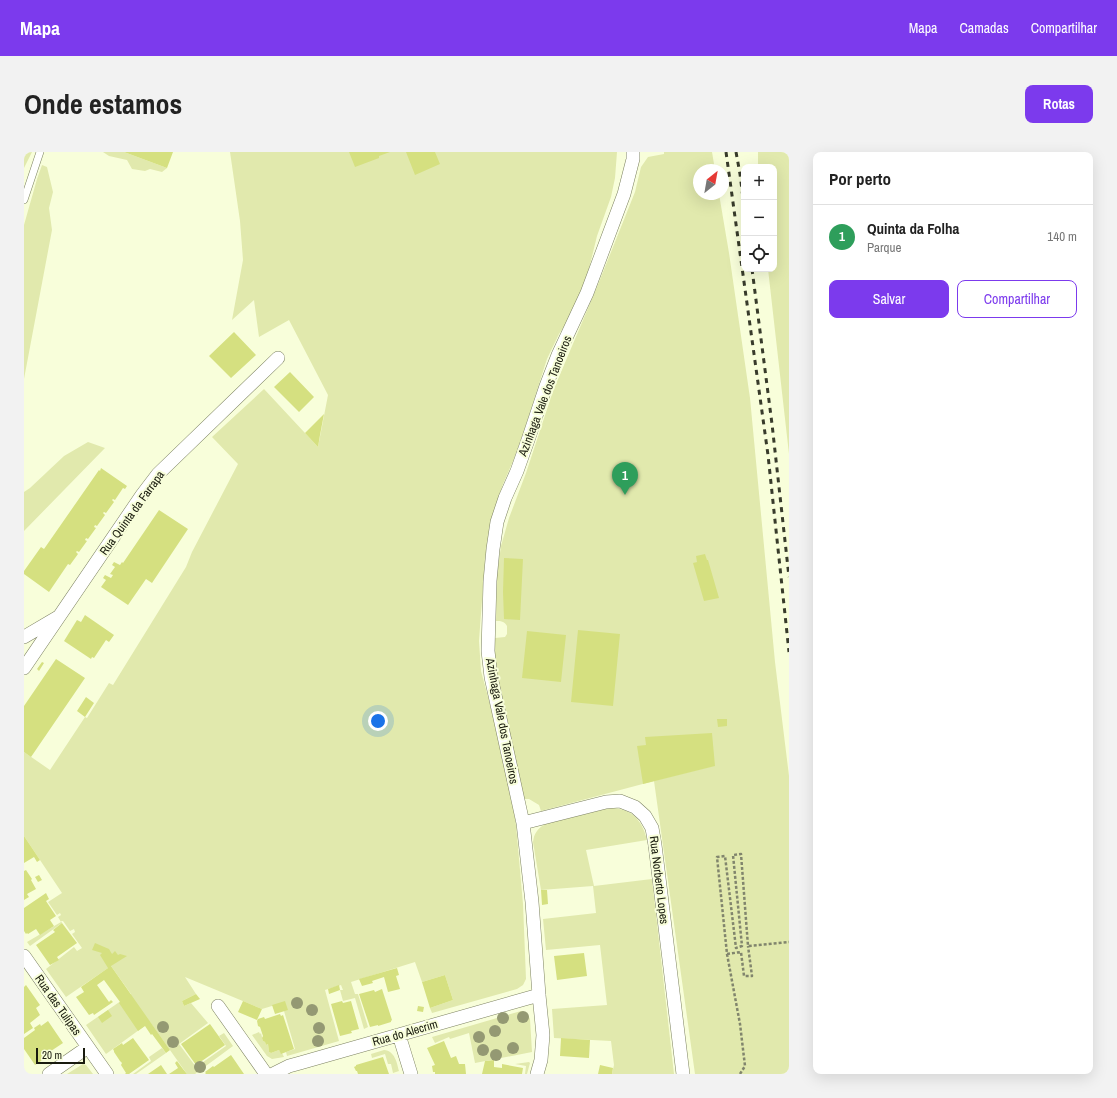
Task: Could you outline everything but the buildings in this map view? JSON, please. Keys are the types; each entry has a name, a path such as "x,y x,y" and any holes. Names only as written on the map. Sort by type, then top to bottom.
{"street":[{"name":"Azinhaga Vale dos Tanoeiros","path":"537,1074 541,1060 543,1036 538,995 532,902 523,823 491,676 488,651 490,581 493,549 497,522 505,498 517,471 558,355 587,293 624,194 633,159 633,152"},
{"name":"Rua Quinta da Farrapa","path":"24,668 142,495 158,474 278,358"},
{"path":"24,637 61,615"},
{"name":"Rua Norberto Lopes","path":"523,823 606,802 620,801 635,806 645,816 652,828 655,845 683,1074"},
{"name":"Rua das Tulipas","path":"24,956 107,1074"},
{"name":"Rua do Alecrim","path":"273,1074 289,1066 538,995"},
{"path":"218,1006 266,1074"},
{"path":"399,1035 411,1074"},
{"path":"49,1074 88,1047"}],"lane":[{"path":"24,200 40,152"}],"path":[{"path":"727,954 741,952 744,976 752,976 740,854 733,855 742,946 736,948 725,856 717,857 727,954 740,1024 745,1066 740,1074"},
{"path":"748,946 789,942"}],"green space":[{"path":"24,152 32,152 24,168"},
{"path":"103,152 124,152 167,168 162,172 150,169 145,171 132,169 127,160 109,156"},
{"path":"230,152 617,152 615,178 611,197 597,236 586,281 573,313 559,334 547,359 522,437 503,484 492,518 485,558 479,641 481,671 511,793 516,825 523,904 526,979 523,985 517,989 432,1013 430,1008 453,1000 445,975 422,982 415,962 351,982 355,994 358,994 368,1027 364,1029 355,998 343,1001 340,990 343,990 341,985 325,990 339,1041 287,1056 286,1052 295,1049 284,1011 285,1002 262,1009 185,977 196,994 182,1001 184,1006 191,1003 208,1023 179,1044 196,1067 226,1046 219,1036 224,1033 233,1046 195,1074 187,1074 150,1022 106,1054 86,1025 131,994 111,966 66,997 46,969 74,947 77,951 82,948 72,934 75,932 74,929 70,931 63,921 61,921 62,923 30,946 27,942 61,922 58,917 61,915 60,913 57,915 48,902 62,893 24,836 24,752 50,770 85,717 87,718 109,683 113,685 186,567 192,552 238,464 212,437 264,389 318,447 328,395 289,320 259,337 254,300 232,320 243,260 240,221"},
{"path":"664,152 712,152 714,164 693,164 693,200 720,200 750,398 775,662 789,776 789,1074 695,1074 654,781 541,811 539,805 529,799 523,799 495,671 495,638 505,637 507,634 506,624 496,621 497,574 501,546 509,518 526,473 553,391 635,192 641,167 648,157 664,154"},
{"path":"758,152 789,152 789,454 768,272 777,272 777,164 758,164"},
{"path":"42,165 47,167 53,192 49,208 52,230 24,379 24,225"},
{"path":"88,442 105,448 24,531 24,492 64,456"},
{"path":"609,808 624,810 634,816 642,826 647,840 586,850 594,886 652,879 674,1074 612,1074 614,1065 611,1041 554,1038 552,1009 607,1005 600,945 546,950 543,919 596,913 593,886 541,890 533,839 538,830 545,824"},
{"path":"521,1011 527,1013 530,1019 532,1052 475,1063 469,1033 450,1039 449,1037 435,1043 432,1037"},
{"path":"259,1032 260,1034 261,1033 263,1041 266,1045 268,1044 269,1052 271,1053 279,1050 284,1057 272,1059 267,1056 252,1035"},
{"path":"162,1048 166,1053 136,1074 133,1074 151,1061 149,1057"},
{"path":"384,1050 393,1055 399,1071 393,1073 391,1064 388,1064 385,1054 372,1058 371,1054"},
{"path":"529,1062 527,1074 525,1074 526,1066 515,1064"},
{"path":"83,1064 86,1065 93,1074 67,1074"}],"railway":[{"path":"726,152 768,455 789,652"},
{"path":"736,152 743,200"},
{"path":"752,272 772,424 789,577"}],"place":[{"name":"Quinta da Folha","path":"625,495"}]}
